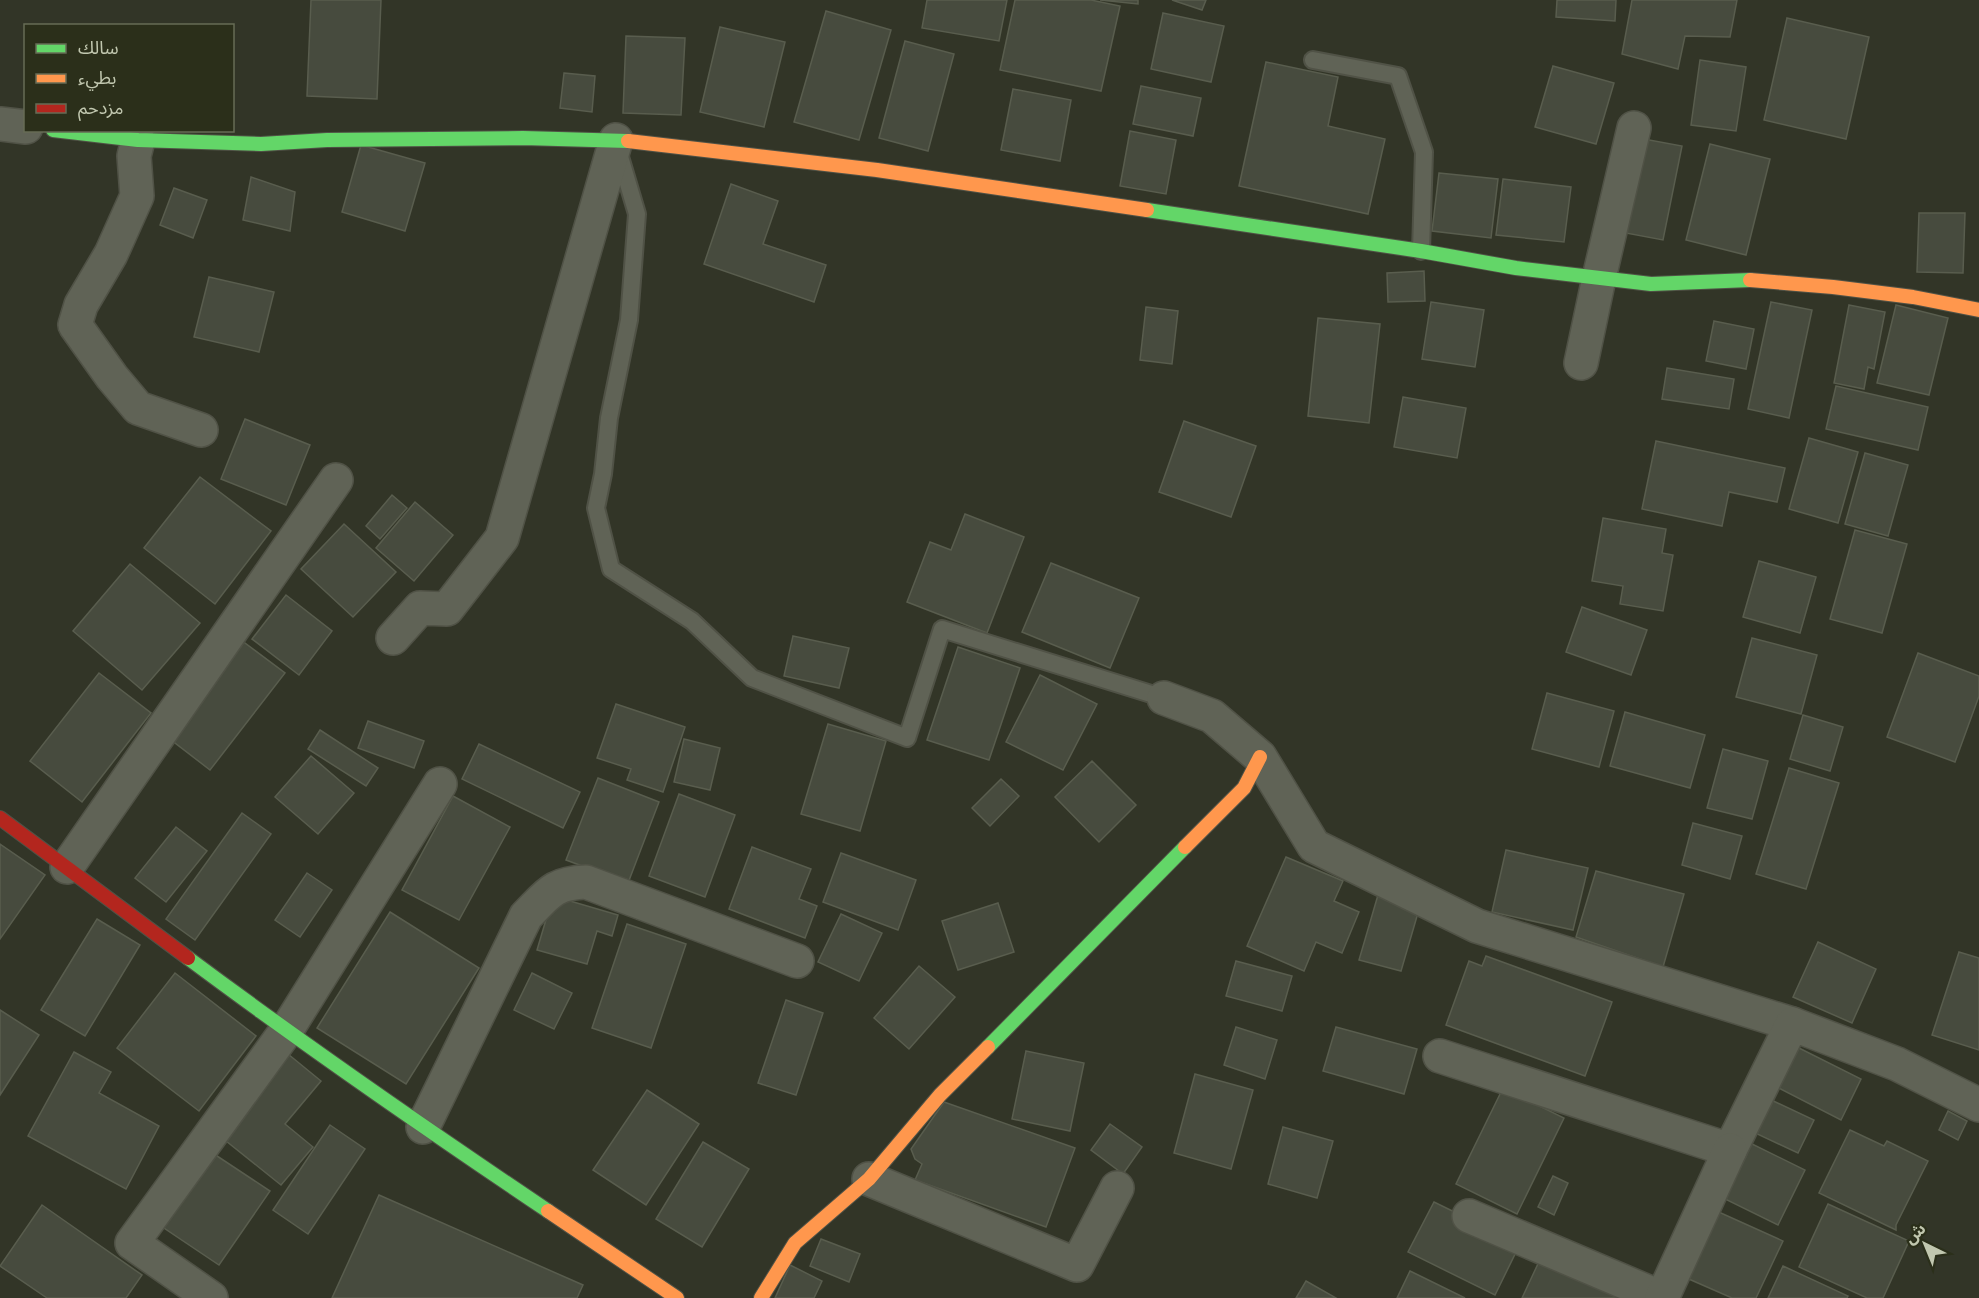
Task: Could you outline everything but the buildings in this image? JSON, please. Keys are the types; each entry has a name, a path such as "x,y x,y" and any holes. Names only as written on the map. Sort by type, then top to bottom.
{"street":[{"path":"0,124 24,127"},
{"path":"1581,363 1634,128"},
{"path":"70,132 138,140 261,144 327,140 412,139 616,140 877,170 1421,251 1516,268 1651,284 1754,280 1833,287 1913,297 1979,310"},
{"path":"138,140 134,156 137,196 111,254 81,305 75,325 112,377 138,408 201,430"},
{"path":"393,638 420,608 447,609 502,538 616,140"},
{"path":"67,867 336,480"},
{"path":"1164,698 1212,716 1260,757 1314,846 1477,926 1792,1024 1897,1064 1979,1105"},
{"path":"761,1298 795,1243 869,1179 940,1095 1244,788 1260,757"},
{"path":"211,1298 132,1243 286,1031 440,784"},
{"path":"0,818 286,1031 423,1127 677,1298"},
{"path":"423,1127 526,916 547,894 568,882 586,882 797,961"},
{"path":"1468,1216 1662,1298 1730,1150 1792,1024"},
{"path":"1440,1056 1730,1150"},
{"path":"869,1179 1077,1265 1117,1188"}],"lane":[{"path":"1313,60 1398,76 1424,152 1421,251"},
{"path":"616,140 637,214 629,320 609,418 603,474 596,508 611,570 692,621 752,678 906,738 942,629 1164,698"}],"traffic: fast":[{"path":"70,132 138,140 261,144 327,140 523,138 628,141"},
{"path":"1147,210 1421,251 1516,268 1651,284 1750,280"},
{"path":"988,1047 1185,847"},
{"path":"188,958 366,1087 548,1211"}],"traffic: slow":[{"path":"628,141 877,170 1147,210"},
{"path":"1750,280 1913,297 1979,310"},
{"path":"1185,847 1244,788 1260,757"},
{"path":"761,1298 795,1243 869,1179 940,1095 988,1047"},
{"path":"548,1211 677,1298"}],"traffic: jam":[{"path":"0,818 188,958"}]}
